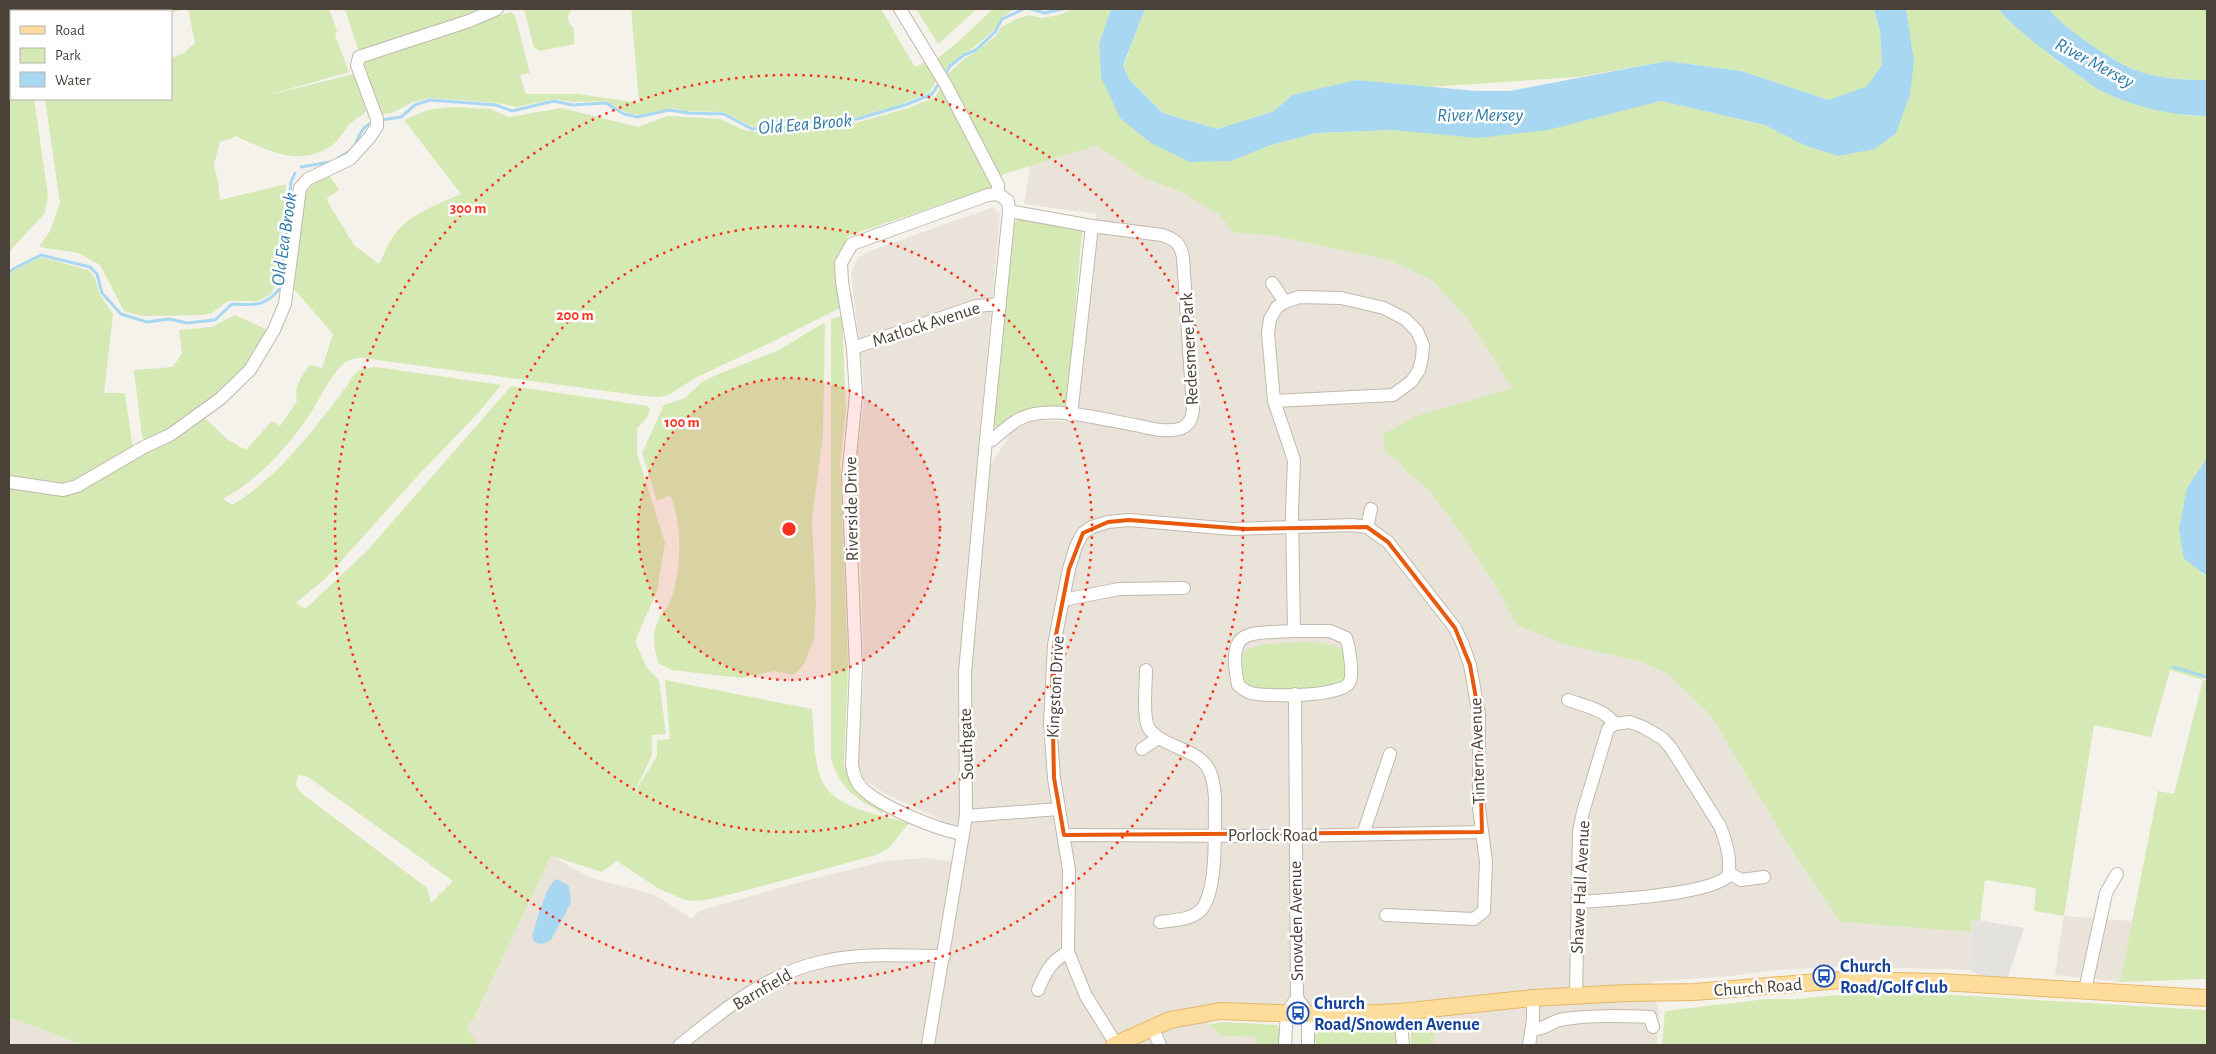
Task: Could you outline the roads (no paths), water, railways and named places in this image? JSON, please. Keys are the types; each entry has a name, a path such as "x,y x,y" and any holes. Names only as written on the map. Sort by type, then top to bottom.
{"main road":[{"name":"Church Road","path":"1115,1045 1152,1027 1179,1018 1220,1011 1332,1015 1400,1012 1533,998 1694,992 1842,980 2085,990 2207,998"}],"street":[{"path":"9,482 63,490 77,486 144,447 170,435 220,399 250,370 274,330 285,304 300,188 308,179 350,159 377,126 377,118 357,65 359,57 469,21 497,9"},
{"path":"900,9 946,85 998,185 998,194 1008,201 1009,211 986,440"},
{"name":"Riverside Drive","path":"963,834 948,832 926,824 874,798 860,788 854,774 852,764 856,668 848,460 855,412 853,348 842,282 841,263 852,244 988,195 998,194"},
{"name":"Redesmere Park","path":"986,440 992,440 1029,415 1047,413 1071,415 1162,430 1174,430 1188,423 1192,418 1194,409 1182,250 1173,238 1009,211"},
{"path":"1071,415 1092,226"},
{"path":"1272,283 1285,302"},
{"path":"1274,401 1393,395 1412,381 1422,358 1423,345 1418,331 1405,319 1384,308 1341,298 1318,296 1299,297 1285,302 1277,307 1270,319 1268,333 1274,401 1294,460 1294,631"},
{"name":"Matlock Avenue","path":"853,348 976,306 1000,304"},
{"name":"Southgate","path":"928,1045 966,816 966,672 986,440"},
{"path":"1293,526 1352,525 1366,527 1371,508"},
{"name":"Kingston Drive","path":"1115,1045 1086,996 1068,952 1069,870 1054,778 1050,723 1054,645 1076,546 1083,534 1092,527 1108,522 1129,520 1232,529 1293,526"},
{"name":"Tintern Avenue","path":"1366,527 1388,542 1455,628 1470,666 1479,716 1477,762 1479,808 1486,862 1486,900 1483,913 1474,919 1386,915"},
{"path":"1063,600 1119,589 1184,588"},
{"path":"1294,631 1330,631 1346,638 1349,644 1351,677 1349,684 1327,693 1294,694 1253,694 1245,691 1238,685 1236,646 1240,639 1246,635 1294,631"},
{"path":"1146,670 1148,725 1158,738 1197,756 1206,766 1213,785 1213,882 1209,897 1200,911 1185,919 1160,922"},
{"name":"Snowden Avenue","path":"1294,694 1296,731 1297,998 1308,1014"},
{"path":"1568,700 1611,718 1614,724 1623,721 1643,727 1662,738 1671,748 1720,826 1726,840 1729,873 1724,880 1690,890 1624,899 1579,902"},
{"name":"Shawe Hall Avenue","path":"1576,995 1579,902 1578,854 1583,812 1608,729 1614,724"},
{"path":"1142,749 1158,738"},
{"path":"1363,834 1390,754"},
{"path":"966,816 1059,809"},
{"name":"Porlock Road","path":"1064,835 1214,834 1295,836 1430,835 1482,832"},
{"path":"1729,873 1741,880 1764,878"},
{"path":"2085,990 2106,893 2117,874"},
{"path":"1038,990 1046,971 1057,958 1068,952"},
{"name":"Barnfield","path":"680,1045 722,1012 768,981 795,969 826,960 860,956 944,956"},
{"name":"Snowden Avenue","path":"1287,1012 1297,998"},
{"path":"1529,1045 1532,1029 1533,998"},
{"path":"1285,1045 1287,1012"},
{"path":"1400,1012 1403,1045"},
{"path":"1308,1014 1308,1045"},
{"path":"1532,1029 1542,1029 1562,1019 1628,1016 1650,1017 1653,1027"},
{"path":"1152,1027 1160,1045"}],"water":[{"name":"River Mersey","path":"1111,9 1145,9 1123,66 1129,79 1163,113 1217,129 1274,111 1292,95 1356,80 1477,91 1510,91 1667,61 1741,71 1829,100 1867,86 1882,65 1880,32 1874,9 1906,9 1914,61 1910,95 1896,133 1875,149 1838,156 1804,145 1765,125 1661,101 1548,130 1478,138 1393,130 1316,133 1271,145 1231,161 1190,162 1151,143 1120,118 1101,77 1099,44"},
{"name":"River Mersey","path":"1998,9 2049,9 2077,35 2128,67 2146,74 2163,77 2207,80 2207,116 2154,110 2128,102 2100,90 2036,44"},
{"path":"2207,458 2207,576 2184,559 2179,529 2187,488"},
{"path":"557,879 569,886 571,903 551,940 543,944 536,943 532,936 539,914 549,888"}],"waterway":[{"name":"Old Eea Brook","path":"945,75 950,66 964,55 976,50 995,32 1002,19 1024,9"},
{"name":"Old Eea Brook","path":"1031,9 1044,13 1063,9"},
{"name":"Old Eea Brook","path":"381,120 401,117 415,105 430,100 496,105 512,111 554,101 572,105 606,103 624,114 637,117 669,110 689,113 724,114 752,129 762,128 783,120 804,122 857,119 905,105 932,94 940,82"},
{"name":"Old Eea Brook","path":"354,147 359,135 367,126 374,122"},
{"name":"Old Eea Brook","path":"338,158 350,151"},
{"name":"Old Eea Brook","path":"301,167 330,162"},
{"name":"Old Eea Brook","path":"9,273 13,269 41,255 90,267 97,274 102,293 121,314 147,322 169,319 187,323 215,320 232,304 259,304 269,299 280,288 291,182 295,173"},
{"path":"2173,667 2207,677"}],"place":[{"name":"Church Road/Golf Club","path":"1824,976"},
{"name":"Church Road/Snowden Avenue","path":"1298,1013"}]}
